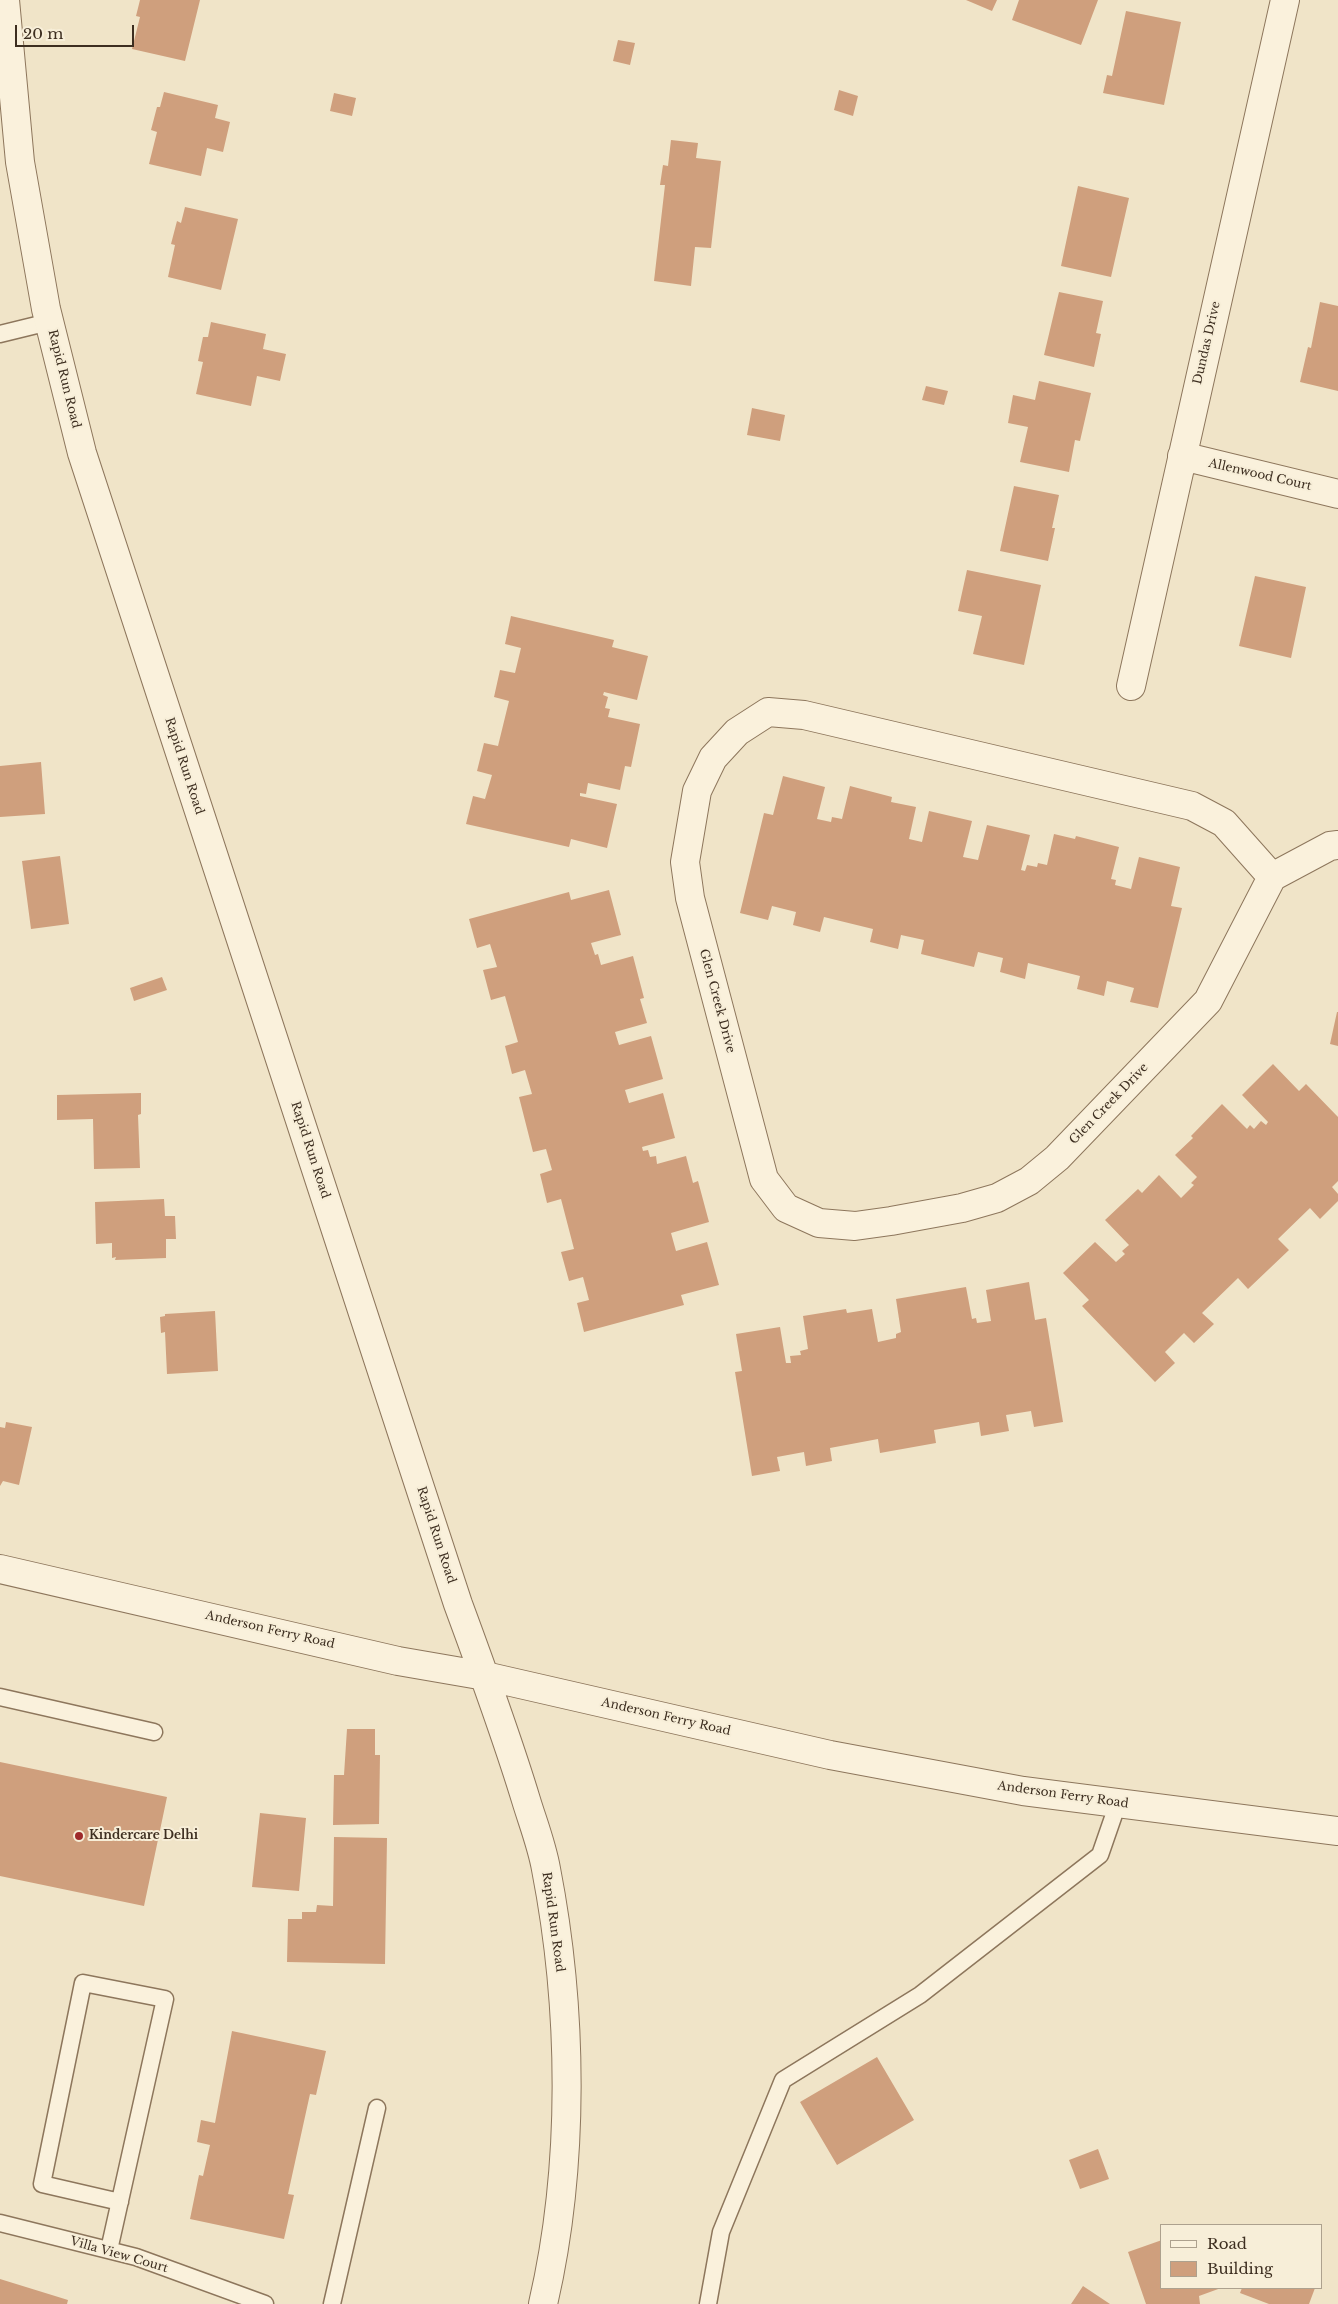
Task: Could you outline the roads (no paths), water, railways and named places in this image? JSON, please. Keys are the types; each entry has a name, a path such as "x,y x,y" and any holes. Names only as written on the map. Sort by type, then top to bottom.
{"street":[{"name":"Rapid Run Road","path":"4,0 20,162 49,322 82,454 458,1604 513,1759 546,1868 561,1975 566,2087 563,2168 552,2268 543,2304"},
{"name":"Dundas Drive","path":"1131,686 1285,0"},
{"name":"Allenwood Court","path":"1182,456 1338,494"},
{"name":"Glen Creek Drive","path":"768,712 804,715 1192,806 1224,823 1272,877 1208,1001 1057,1158 1029,1181 997,1198 962,1208 891,1222 855,1226 819,1223 786,1208 764,1179 690,898 685,862 697,791 713,758 738,732 768,712"},
{"path":"1272,877 1330,846 1338,845"},
{"name":"Anderson Ferry Road","path":"0,1568 398,1661 485,1676 830,1755 1023,1791 1338,1830"}],"lane":[{"path":"0,334 49,322"},
{"path":"0,1697 154,1732"},
{"path":"708,2304 721,2232 783,2080 920,1995 1100,1855 1118,1803"},
{"path":"109,2250 120,2202 165,1999 82,1983 42,2184 120,2202"},
{"path":"332,2304 378,2108"},
{"name":"Villa View Court","path":"0,2222 136,2257 265,2304"}],"place":[{"name":"Kindercare Delhi","path":"79,1836"}]}
